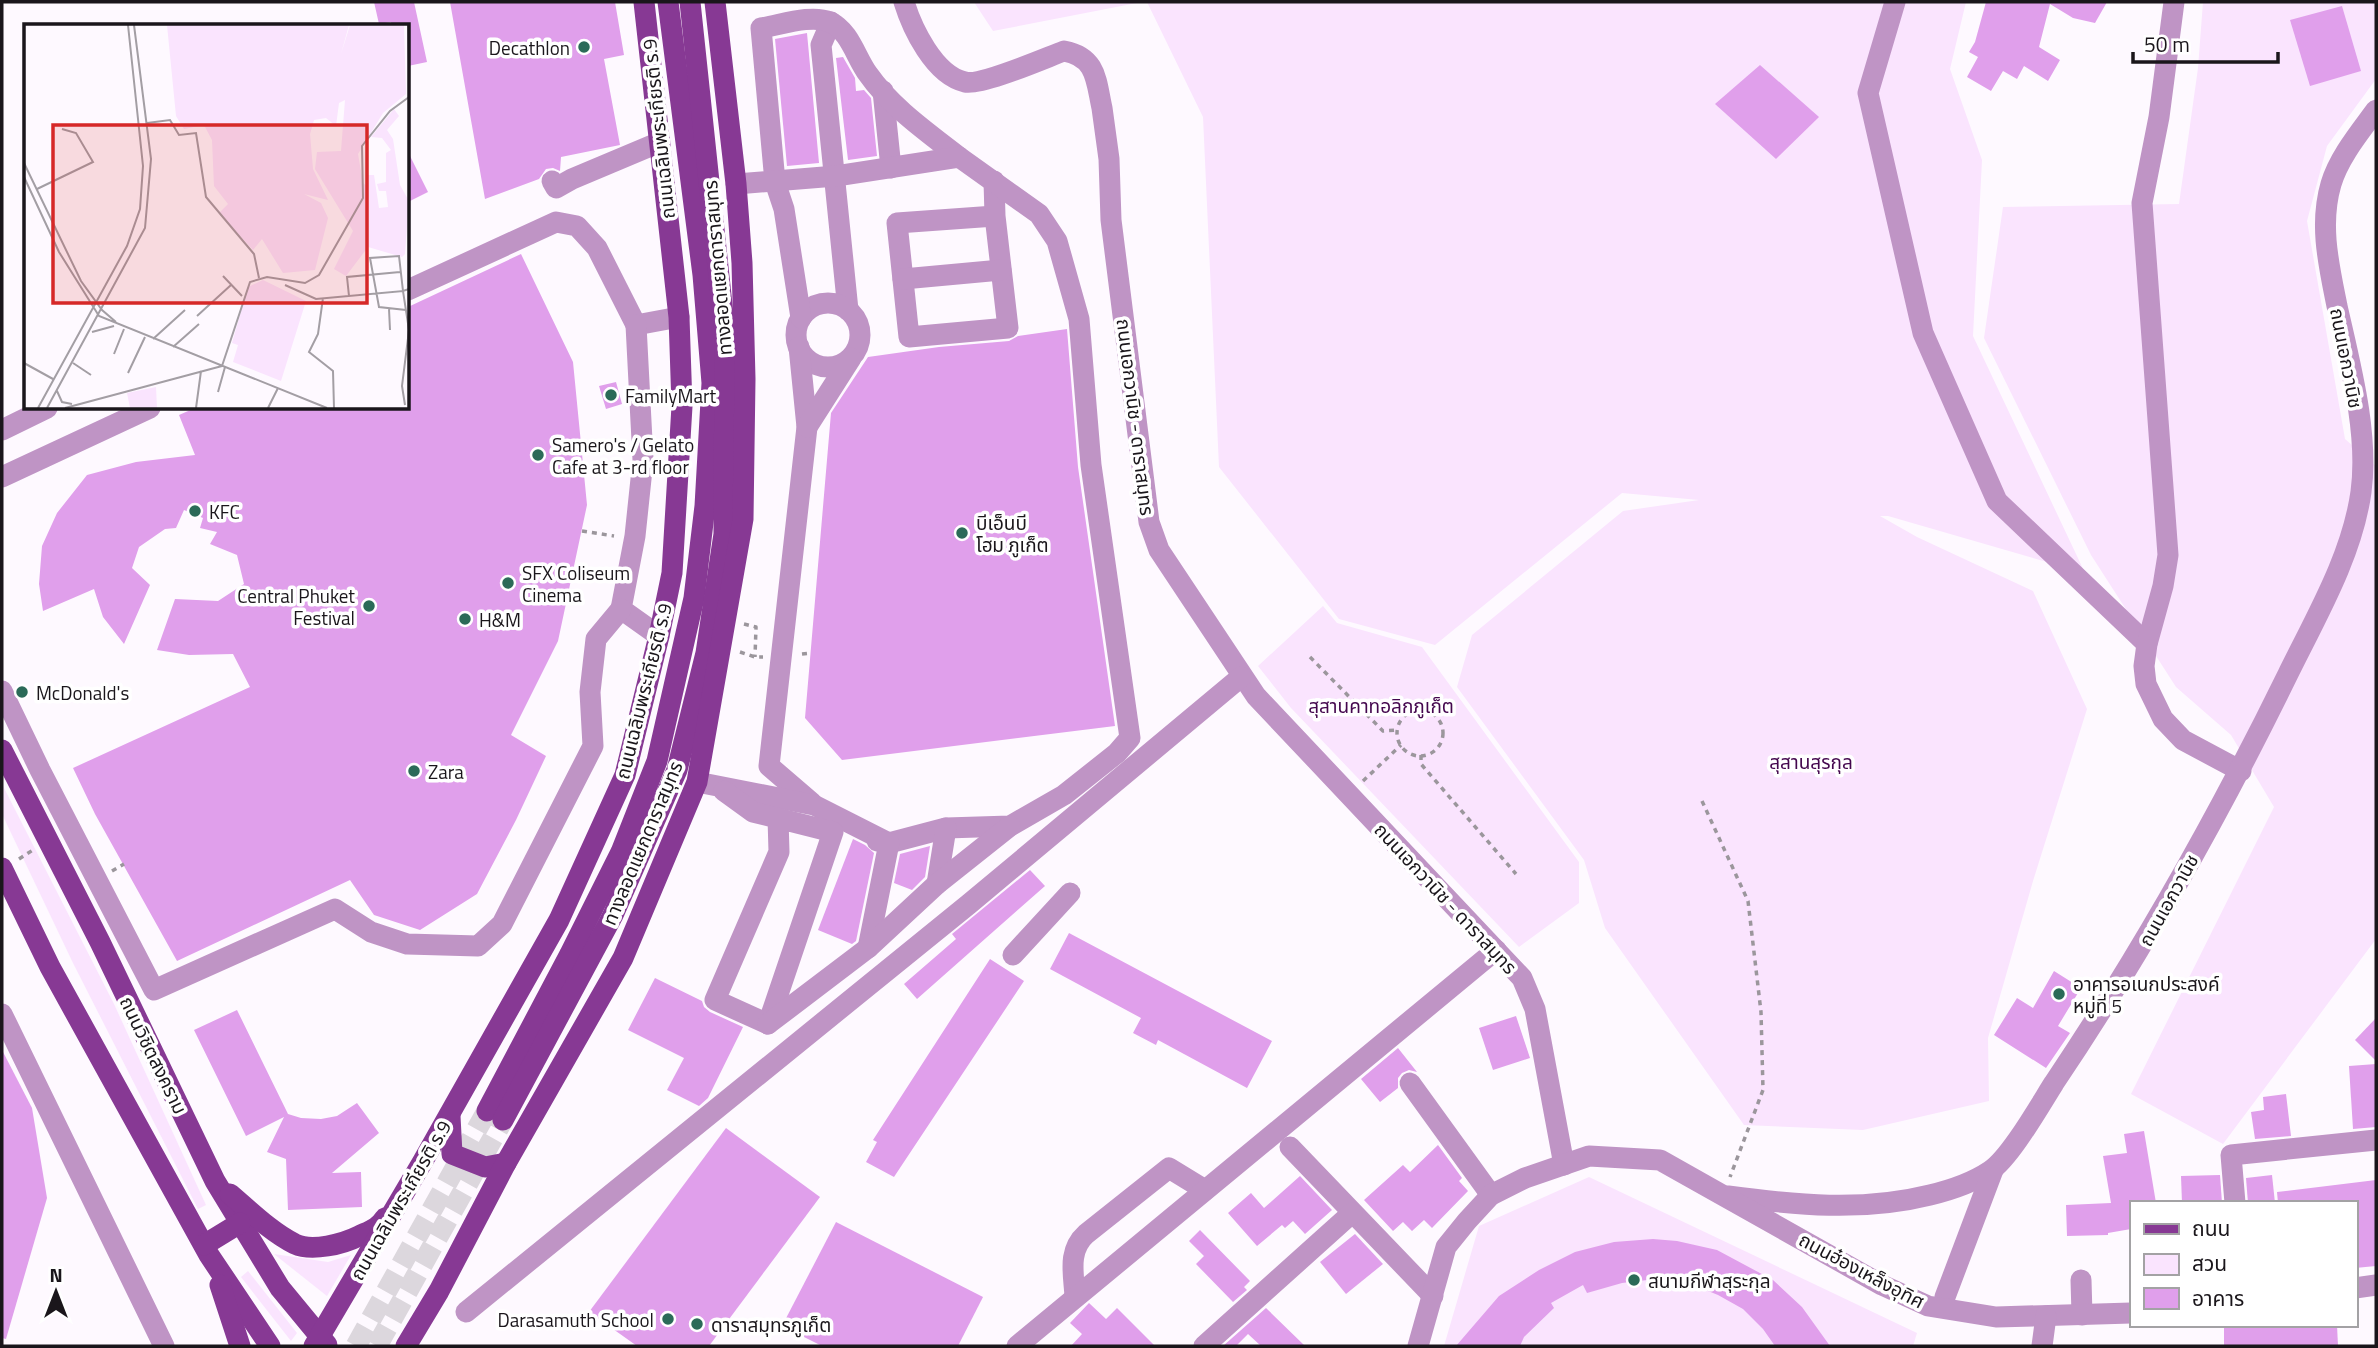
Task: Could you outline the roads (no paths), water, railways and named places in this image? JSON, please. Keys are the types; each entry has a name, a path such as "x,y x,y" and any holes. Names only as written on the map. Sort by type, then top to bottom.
{"main road":[{"name":"ถนนเฉลิมพระเกียรติ ร.9","path":"321,1343 559,920 625,775 659,636 672,573 682,406 679,317 644,2"},
{"name":"ทางลอดแยกดาราสมุทร","path":"668,2 704,275 712,383 705,506 694,598 657,761 621,852 495,1115 613,915 677,770 706,653 724,534 725,333 690,2"},
{"path":"406,1346 623,958 706,784 743,519 745,379 742,263 736,184 715,2"},
{"name":"ถนนวิชิตสงคราม","path":"2,750 100,942 215,1181 280,1288 321,1343"},
{"path":"2,868 50,967 206,1250 270,1346"},
{"path":"450,1113 452,1154 485,1167 506,1163"},
{"path":"215,1181 262,1222 297,1245 320,1247 344,1244 381,1225 423,1161"},
{"path":"206,1250 240,1223"},
{"path":"206,1250 240,1346"},
{"path":"419,1324 421,1346"}],"street":[{"name":"ถนนเอกวานิช - ดาราสมุทร","path":"904,2 916,35 942,69 966,83 982,80 1064,51 1077,53 1088,61 1095,74 1102,108 1109,159 1111,220 1149,522 1159,550 1256,696 1522,978 1535,1009 1564,1164"},
{"path":"1895,2 1868,93 1923,333 1997,501 2147,644"},
{"path":"2174,2 2159,117 2142,203 2168,555 2144,666 2146,684 2163,719 2183,740 2241,771"},
{"path":"768,1024 868,947 937,884 1010,826 1064,795 1116,753 1130,738 1091,465 1079,319 1057,241 1039,214 922,128 883,91 868,74 846,36 831,22 811,19 761,28 775,182 784,209 801,318"},
{"path":"831,22 821,45 848,310"},
{"path":"883,91 891,168"},
{"name":"ถนนเอกวานิช","path":"1418,1346 1446,1247 1491,1195 1525,1178 1564,1164 1588,1156 1660,1160 1721,1193 1797,1205 1852,1206 1907,1201 1957,1188 1993,1170 2018,1138 2110,1001 2241,771 2345,553 2361,492 2362,445 2352,377 2324,234 2332,181 2342,159 2376,110"},
{"path":"552,181 556,188 660,142"},
{"path":"736,184 836,176 959,157"},
{"path":"994,181 995,216 1008,328 909,337 897,223 995,216"},
{"path":"2,691 154,990 335,909 371,932 407,944 478,946 502,924 593,746 590,692 596,639 621,609 635,536 643,460 636,325 597,247 578,226 556,222 410,289"},
{"path":"903,279 1002,270"},
{"path":"807,427 857,348 860,338 855,318 848,310 838,305 817,305 808,310 797,328 807,427 769,766 814,805 889,843"},
{"path":"636,325 679,317"},
{"path":"799,348 804,357 822,366 843,363 851,357"},
{"path":"2,430 43,410"},
{"path":"2,477 146,410"},
{"path":"621,609 659,636"},
{"path":"466,1312 969,904 1241,677"},
{"path":"706,784 733,796 753,812 889,843 946,828 1010,826"},
{"path":"706,784 814,805"},
{"path":"768,1024 715,1000 779,852 778,818"},
{"path":"937,884 946,828"},
{"path":"768,1024 833,832"},
{"path":"868,947 889,843"},
{"path":"1013,955 1070,893"},
{"path":"1017,1346 1496,950"},
{"path":"2,1014 164,1346"},
{"path":"1410,1083 1491,1195"},
{"path":"2235,1201 2231,1155 2376,1140"},
{"path":"1290,1147 1433,1296"},
{"path":"1075,1297 1074,1252 1086,1234 1169,1168 1205,1190"},
{"path":"1945,1297 1993,1170"},
{"path":"1957,1188 1969,1188 1979,1195 1981,1205"},
{"name":"ถนนฮ๋องเหล็งอุทิศ","path":"1721,1193 1882,1285 1922,1303 1996,1317 2130,1313"},
{"path":"1787,1231 1779,1217 1789,1207 1797,1205"},
{"path":"1204,1346 1352,1213"},
{"path":"2081,1280 2082,1315"},
{"path":"2357,1288 2376,1285"},
{"path":"1922,1303 1945,1297"},
{"path":"1945,1297 1964,1312"},
{"path":"2042,1346 2046,1316"}],"tunnel":[{"path":"356,1346 487,1111"},
{"path":"377,1346 503,1120"}],"place":[{"name":"Decathlon","path":"584,47"},
{"name":"FamilyMart","path":"611,395"},
{"name":"Samero's / Gelato Cafe at 3-rd floor","path":"538,455"},
{"name":"KFC","path":"195,511"},
{"name":"บีเอ็นบี โฮม ภูเก็ต","path":"962,533"},
{"name":"SFX Coliseum Cinema","path":"508,583"},
{"name":"Central Phuket Festival","path":"369,606"},
{"name":"H&M","path":"465,619"},
{"name":"McDonald's","path":"22,692"},
{"name":"Zara","path":"414,771"},
{"name":"อาคารอเนกประสงค์ หมู่ที่ 5","path":"2059,994"},
{"name":"สนามกีฬาสุระกุล","path":"1634,1280"},
{"name":"Darasamuth School","path":"668,1319"},
{"name":"ดาราสมุทรภูเก็ต","path":"697,1324"}],"park label":[{"name":"สุสานคาทอลิกภูเก็ต","path":"1381,705"},
{"name":"สุสานสุรกุล","path":"1811,761"}]}
